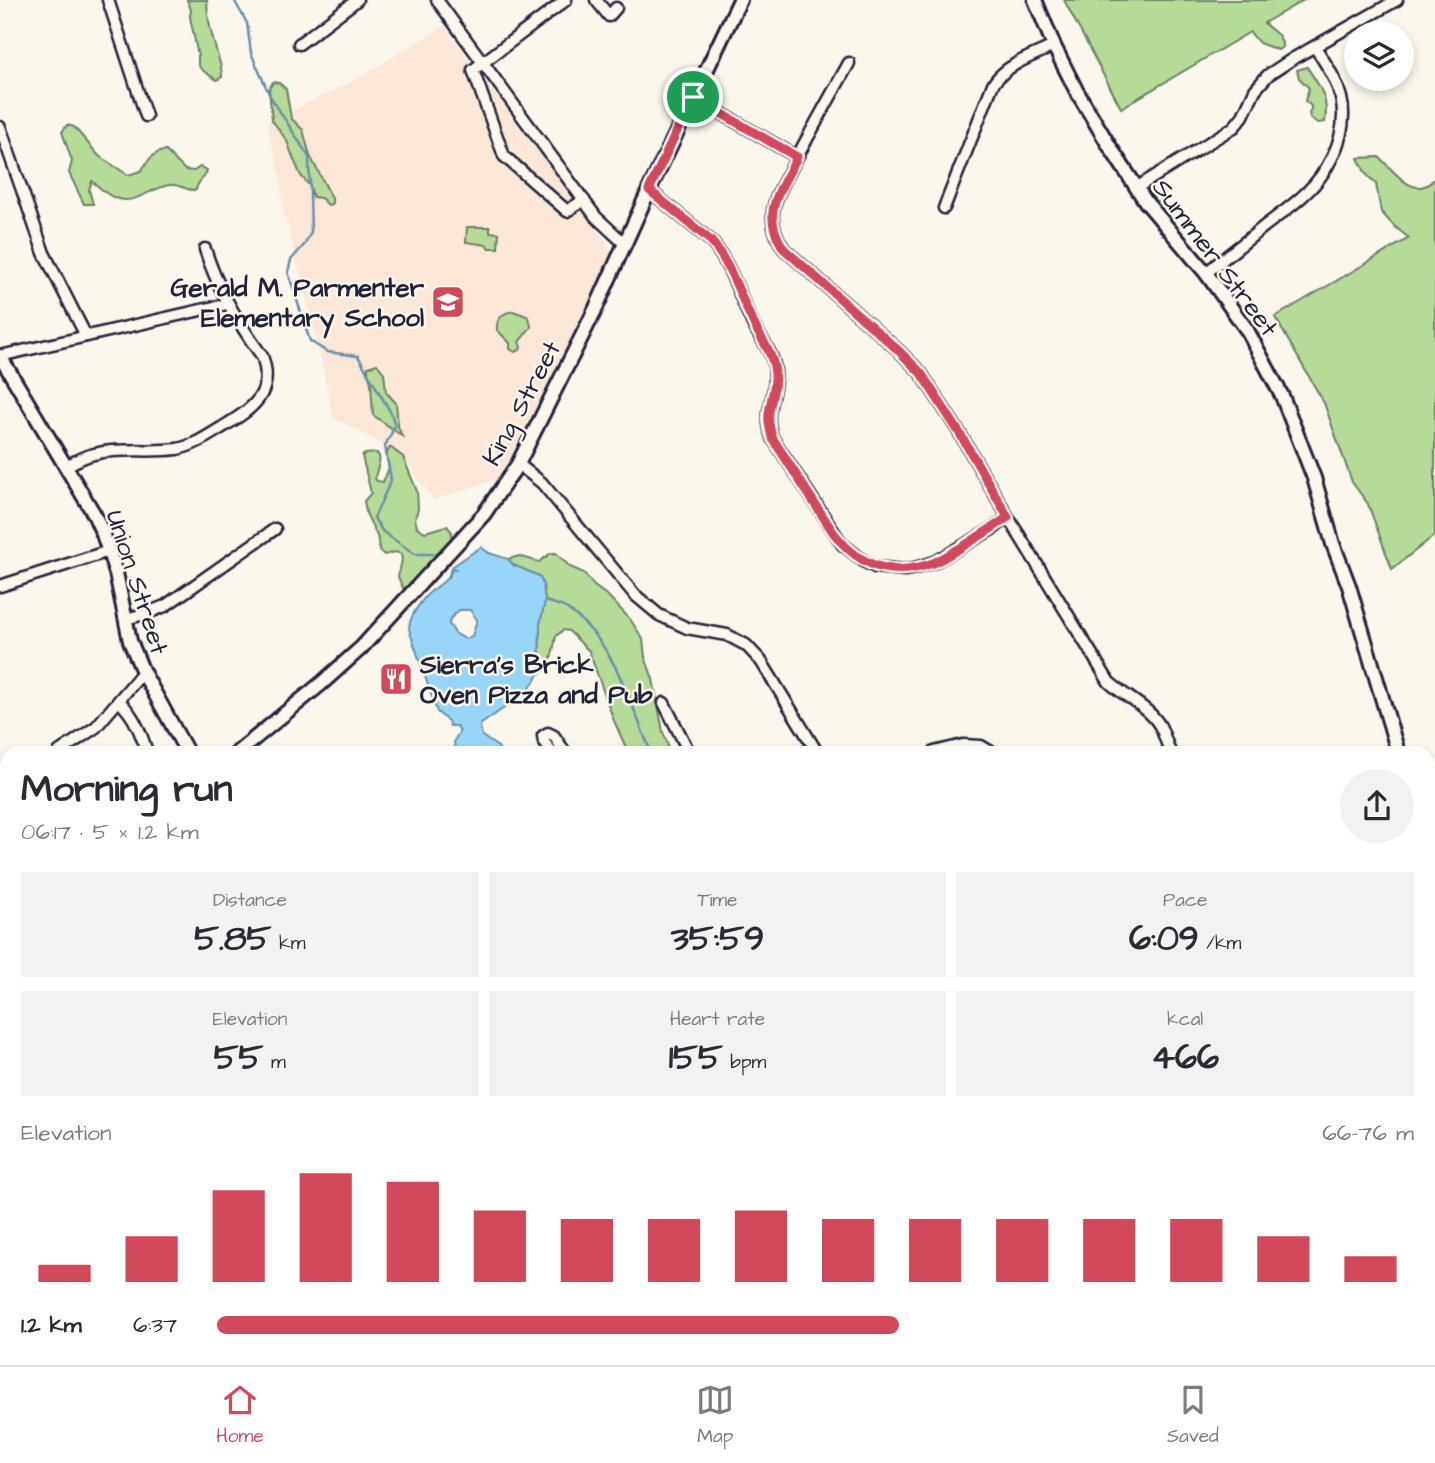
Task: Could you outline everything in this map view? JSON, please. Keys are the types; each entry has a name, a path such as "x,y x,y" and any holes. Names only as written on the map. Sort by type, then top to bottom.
{"main road":[{"name":"King Street","path":"246,746 361,648 484,514 518,464 595,310 740,0"},
{"name":"Summer Street","path":"1035,0 1076,90 1110,147 1136,188 1206,273 1247,330 1282,396 1314,478 1396,746"},
{"name":"Union Street","path":"0,356 94,514 117,573 130,641 143,672 184,746"}],"street":[{"path":"108,0 146,116"},
{"path":"299,44 357,0"},
{"path":"437,0 596,217 625,244"},
{"path":"566,0 473,70 504,156 567,211 584,200"},
{"path":"596,0 609,16 616,8"},
{"path":"1136,188 1234,127 1243,116 1255,90 1268,75 1397,0"},
{"path":"944,208 993,84 1000,74 1009,68 1054,46"},
{"path":"1206,273 1309,190 1337,146 1342,129 1341,97 1328,67 1315,47"},
{"path":"849,63 797,157 774,206 772,219 775,236 784,249 921,373 1109,682 1121,694 1149,713 1159,725 1168,746"},
{"path":"693,97 797,157"},
{"path":"0,127 44,253 86,336"},
{"path":"649,190 711,241 719,251 774,365 775,376 768,421 773,439 842,544 864,562 876,567 915,568 935,562 1008,517"},
{"path":"66,467 83,456 104,451 178,449 199,441 248,411 264,390 262,356 227,304 205,248"},
{"path":"0,356 227,304"},
{"path":"518,464 542,482 635,595 659,615 687,628 727,635 746,645 761,661 813,746"},
{"path":"125,619 165,606 275,529"},
{"path":"0,586 109,551"},
{"path":"68,746 92,731 143,672"},
{"path":"119,701 135,720 145,746"},
{"path":"664,704 686,746"},
{"path":"548,746 543,736 548,733 554,736 561,746"},
{"path":"959,746 981,746"}],"shaded area":[{"name":"Gerald M. Parmenter Elementary School","path":"444,26 609,246 611,255 510,463 499,478 434,500 402,455 333,417 318,345 282,205 281,182 267,123 357,79"}],"green space":[{"path":"187,0 207,0 222,77 217,80 198,65 191,10"},
{"path":"1064,0 1304,0 1264,23 1281,39 1282,47 1278,50 1259,43 1250,32 1121,108"},
{"path":"1307,67 1324,99 1325,122 1318,123 1310,118 1311,106 1305,101 1309,88 1299,78 1297,70"},
{"path":"273,82 286,89 291,118 303,130 310,156 332,198 332,204 328,205 321,198 313,197 287,141 272,120 269,89"},
{"path":"67,125 74,127 99,156 128,175 141,171 154,155 161,151 166,151 185,170 194,171 200,167 207,170 206,173 196,190 169,185 129,200 112,197 92,181 89,190 93,204 84,204 69,173 72,161 62,132"},
{"path":"1379,157 1412,186 1427,185 1435,178 1435,535 1392,569 1368,504 1352,482 1324,403 1275,317 1409,238 1381,212 1376,184 1366,174 1358,158"},
{"path":"467,227 490,227 490,232 499,233 498,248 466,242"},
{"path":"513,311 527,316 531,327 519,342 520,350 515,352 497,330 500,317"},
{"path":"377,364 384,373 386,392 396,403 398,426 402,436 373,415 368,367"},
{"path":"390,447 403,457 417,491 417,527 425,532 447,526 452,532 451,541 409,590 403,588 398,577 401,554 396,552 384,555 380,551 364,501 371,493 362,456 377,453 379,462 375,478 383,482 389,468 386,455"},
{"path":"551,553 556,553 570,567 584,573 594,586 630,619 643,639 645,657 653,679 668,746 625,746 589,651 569,631 563,630 556,636 549,662 539,674 540,624 545,601 539,576 513,565 508,559 519,556 539,562"}],"water":[{"path":"481,547 539,576 543,584 545,601 540,624 539,674 527,692 480,725 482,736 497,746 454,746 454,741 460,731 457,726 450,726 437,712 409,629 418,606 453,566","holes":["459,610 470,610 477,620 472,636 465,639 455,633 449,624"]}],"waterway":[{"path":"234,0 247,23 251,53 270,96 309,157 311,232 291,260 288,272 310,341 327,352 358,356 391,413 395,426 385,446 391,480 374,518 383,532 415,554 433,554"},
{"path":"449,577 451,568 456,570"},
{"path":"545,601 568,609 599,640 620,676 649,746"}],"place":[{"name":"Gerald M. Parmenter Elementary School","path":"448,302"},
{"name":"Sierra's Brick Oven Pizza and Pub","path":"396,679"}],"route":[{"path":"693,97 797,157 775,200 772,219 775,236 784,249 921,373 992,486 1008,517 994,528 935,562 904,569 876,567 864,562 842,544 833,532 773,439 768,421 775,376 774,365 719,251 711,241 649,190 693,97"}]}
